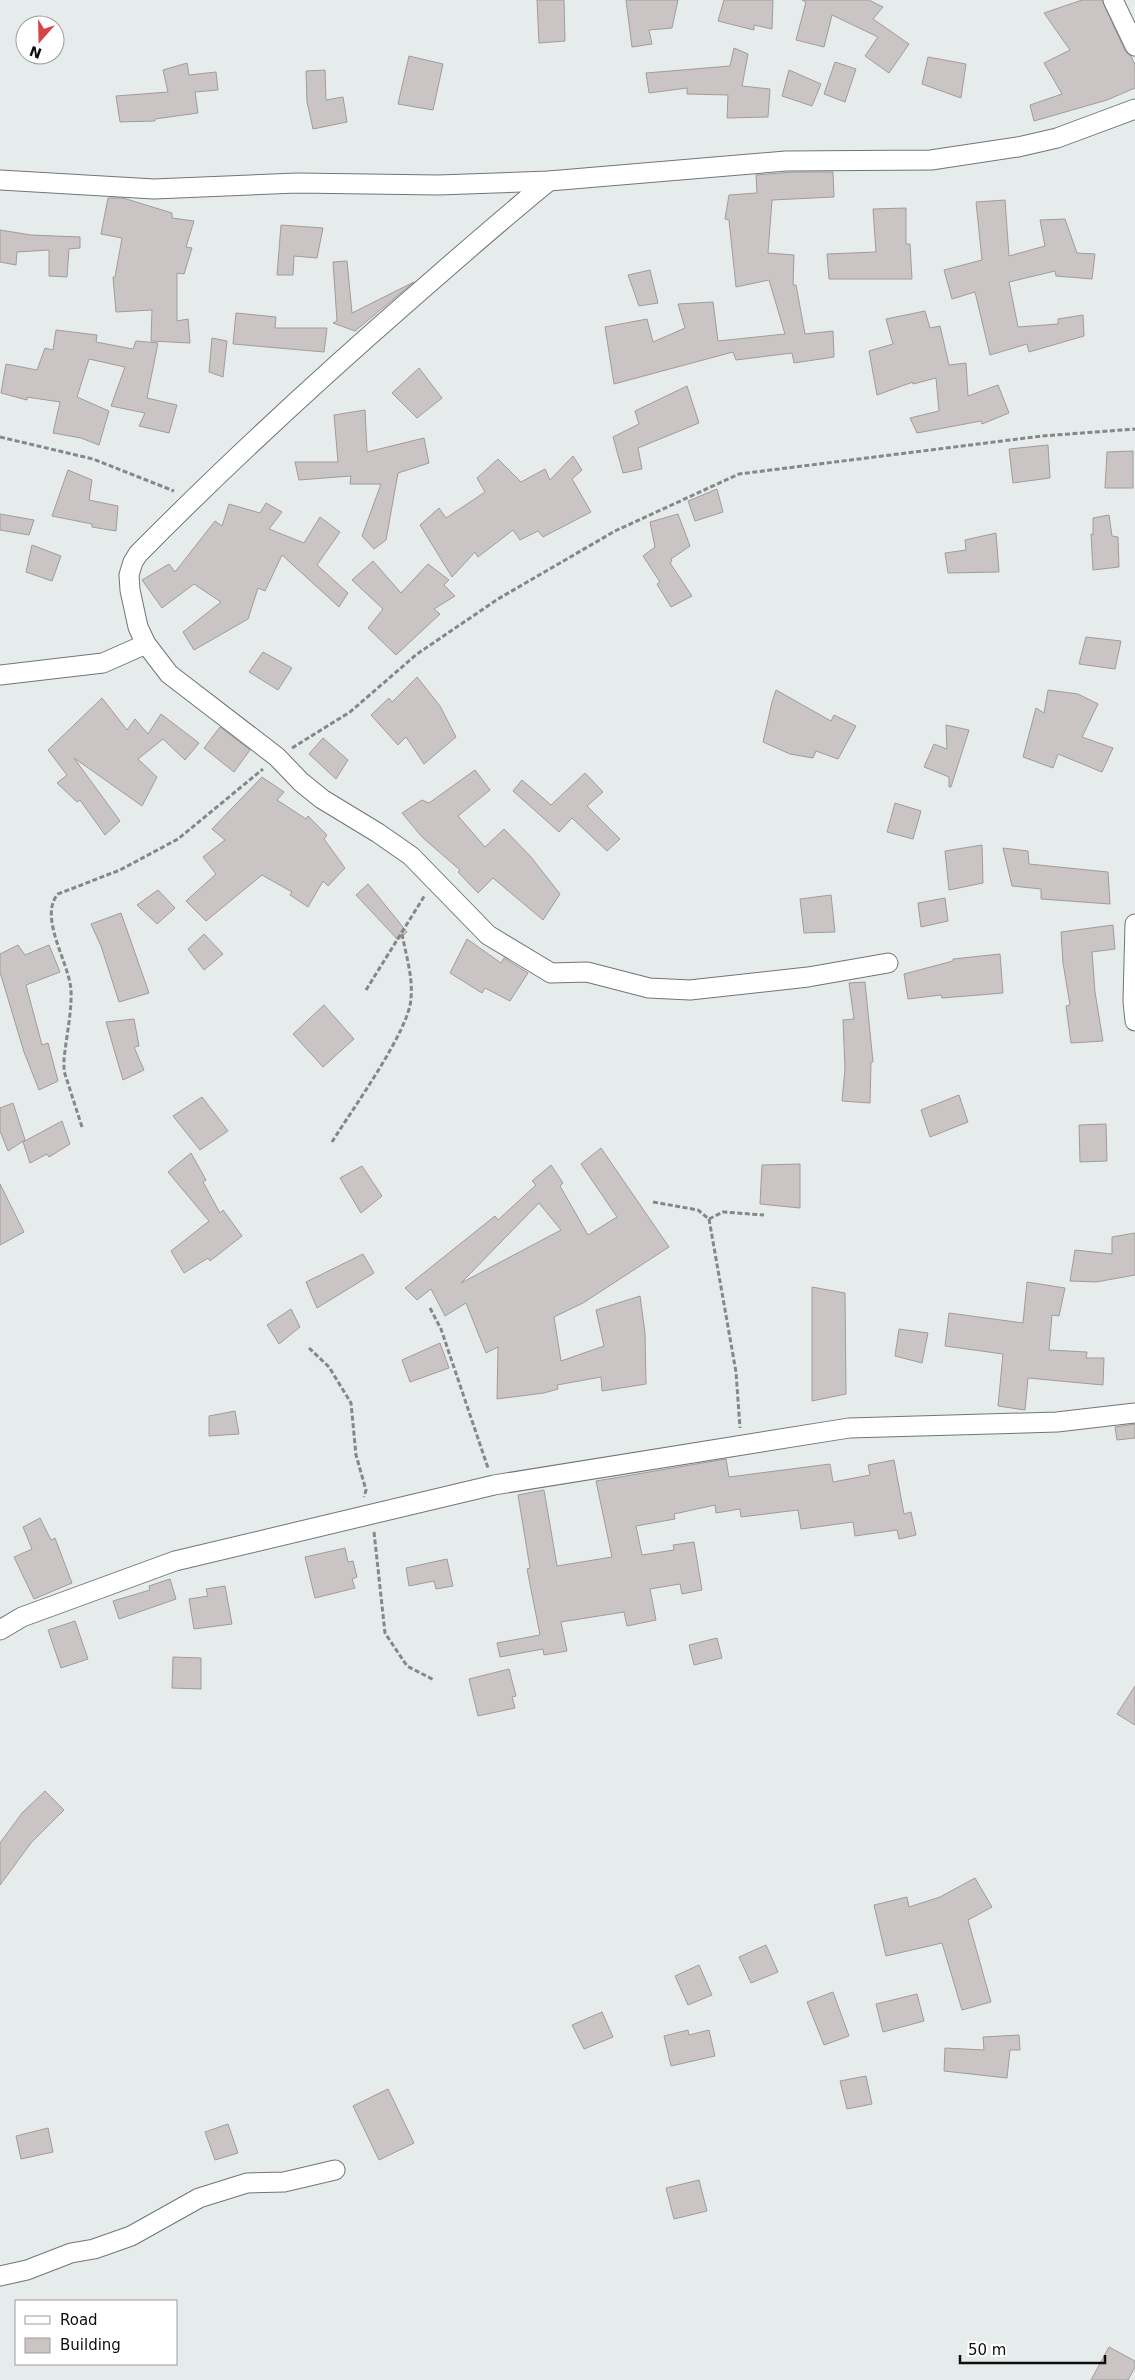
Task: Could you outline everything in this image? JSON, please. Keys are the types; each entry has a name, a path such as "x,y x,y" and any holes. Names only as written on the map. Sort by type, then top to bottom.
{"street":[{"path":"1113,0 1135,46"},
{"path":"0,180 154,189 297,183 438,185 549,181 786,161 930,160 1018,148 1058,138 1135,109"},
{"path":"549,181 505,216 324,375 194,498 133,562 129,575 130,590 138,627 146,644 169,674 277,757 301,782 322,799 378,833 410,856 488,934 551,973 587,972 649,988 690,990 808,977 888,963"},
{"path":"0,676 103,663 146,644"},
{"path":"1135,924 1133,1001 1135,1021"},
{"path":"0,1630 22,1617 175,1560 494,1485 850,1428 1057,1422 1135,1413"},
{"path":"0,2276 27,2270 71,2253 94,2249 131,2236 199,2198 247,2183 284,2182 335,2170"}],"path":[{"path":"82,1127 64,1071 71,990 51,920 50,907 53,900 58,894 120,870 178,839 277,757 350,712 418,654 498,599 615,530 739,474 1042,436 1135,429"},
{"path":"0,437 93,459 194,498"},
{"path":"366,990 435,879"},
{"path":"332,1142 403,1028 412,999 402,934"},
{"path":"653,1202 698,1210 709,1219 736,1372 742,1444"},
{"path":"709,1219 723,1212 764,1215"},
{"path":"430,1308 441,1329 494,1485"},
{"path":"309,1348 329,1367 351,1403 356,1455 366,1490 366,1516 385,1634 407,1666 434,1680"}],"building":[{"path":"537,0 564,0 565,41 539,43"},
{"path":"626,0 678,0 672,28 649,30 652,44 632,47"},
{"path":"724,0 773,0 772,29 754,25 754,30 718,21"},
{"path":"802,0 869,0 883,7 873,19 909,44 889,73 865,56 878,37 832,15 824,47 796,40 806,2"},
{"path":"1082,0 1102,0 1125,51 1131,56 1135,65 1135,88 1107,100 1034,121 1030,105 1062,94 1044,63 1070,50 1044,13"},
{"path":"734,48 748,54 742,86 770,89 768,117 727,118 728,95 687,94 687,88 649,93 646,73 730,66"},
{"path":"409,56 443,64 433,110 398,104"},
{"path":"928,57 966,64 961,98 922,84"},
{"path":"835,62 856,69 845,102 824,94"},
{"path":"187,63 189,75 216,72 218,90 195,92 198,113 155,119 155,121 120,122 116,96 168,92 163,70"},
{"path":"325,70 326,100 343,97 347,122 313,129 307,102 306,71"},
{"path":"789,70 821,84 812,106 782,96"},
{"path":"794,172 833,172 834,197 772,200 768,253 794,255 793,285 796,285 805,334 833,331 834,357 794,363 792,353 736,360 733,352 614,384 605,327 647,319 653,342 685,328 678,304 713,302 718,341 785,334 769,280 736,287 729,220 725,219 729,195 757,193 756,175"},
{"path":"108,198 123,198 172,213 172,218 194,221 186,247 192,248 184,274 177,273 177,321 188,319 190,343 151,341 152,310 116,312 113,277 115,277 122,238 101,234"},
{"path":"1005,200 1009,256 1045,246 1040,220 1065,219 1077,253 1095,254 1092,279 1056,276 1055,271 1009,282 1018,327 1058,324 1058,319 1083,315 1084,336 1029,352 1027,344 990,355 975,292 952,299 944,270 982,260 976,202"},
{"path":"906,208 906,244 910,244 912,279 829,279 827,254 876,252 873,209"},
{"path":"281,225 323,228 317,258 294,256 293,275 277,275"},
{"path":"0,230 31,235 80,237 80,248 69,249 67,277 49,276 49,250 17,252 16,265 0,262"},
{"path":"347,261 352,313 414,282 355,331 333,323 337,321 333,262"},
{"path":"650,270 658,303 639,306 628,275"},
{"path":"925,311 930,328 940,326 949,365 966,363 968,396 998,385 1009,413 982,424 981,421 917,433 910,418 939,411 936,378 913,384 913,382 877,395 869,351 893,344 886,319"},
{"path":"236,313 276,317 275,328 327,328 324,352 233,344"},
{"path":"56,330 97,335 96,342 133,349 136,341 158,343 147,398 177,405 169,433 139,426 145,413 111,406 125,367 89,359 77,397 109,411 99,445 81,438 53,433 60,402 27,397 27,400 1,393 6,364 37,370 45,348 53,350"},
{"path":"212,338 227,341 223,377 209,372"},
{"path":"419,368 442,398 417,418 392,393"},
{"path":"687,386 699,423 638,448 642,469 623,473 613,437 639,424 635,411"},
{"path":"365,410 367,452 424,438 429,463 398,473 386,540 374,549 362,536 381,484 350,484 351,476 299,480 295,462 338,462 334,415"},
{"path":"1048,445 1050,478 1013,483 1009,449"},
{"path":"1133,451 1133,488 1105,488 1107,452"},
{"path":"573,456 582,470 572,479 591,512 543,537 538,531 520,540 513,530 478,557 475,552 452,577 420,525 439,508 446,518 485,492 477,478 498,459 521,482 545,469 550,480"},
{"path":"68,470 92,480 89,500 118,506 116,531 92,527 92,524 52,516"},
{"path":"717,489 723,512 695,521 688,501"},
{"path":"266,503 282,512 269,529 304,543 320,517 340,532 317,565 348,593 339,607 282,555 265,591 258,588 248,619 194,650 183,632 221,602 194,584 162,608 142,580 169,564 175,572 215,521 222,526 229,504 260,513"},
{"path":"0,514 34,520 29,535 0,530"},
{"path":"678,514 690,546 671,559 670,563 692,596 671,607 657,584 660,582 643,556 655,547 650,522"},
{"path":"1109,515 1112,536 1118,537 1119,567 1093,570 1091,534 1093,535 1093,518"},
{"path":"996,533 999,572 948,573 945,553 966,550 965,540"},
{"path":"32,545 61,556 52,581 26,572"},
{"path":"373,561 401,593 428,564 449,580 444,585 455,596 434,609 440,614 396,655 368,628 383,609 352,580"},
{"path":"1086,637 1121,641 1115,669 1079,664"},
{"path":"263,652 292,668 278,690 249,672"},
{"path":"417,677 440,706 456,737 424,764 406,737 398,745 371,715 389,698 392,702"},
{"path":"776,690 831,721 834,715 856,726 838,759 816,751 813,758 790,754 763,742"},
{"path":"1048,690 1078,694 1098,704 1082,737 1113,748 1102,772 1058,754 1053,768 1023,757 1036,708 1044,713"},
{"path":"102,698 127,730 135,719 148,734 161,714 199,743 185,760 163,739 138,759 157,777 142,806 74,758 120,821 105,835 80,800 77,802 57,783 67,775 48,750"},
{"path":"946,725 969,730 951,787 949,787 949,777 924,767 934,744 947,749"},
{"path":"220,727 250,750 234,772 204,748"},
{"path":"323,738 348,760 336,779 309,754"},
{"path":"475,770 490,790 458,816 485,847 504,829 531,857 560,894 543,920 493,878 478,893 458,872 460,870 422,837 402,813 422,800 429,803"},
{"path":"585,773 603,792 587,806 620,839 607,851 572,818 559,832 513,791 522,780 551,805"},
{"path":"262,777 284,792 277,800 306,819 308,816 327,835 324,839 345,868 328,886 323,881 308,907 290,895 292,892 262,875 206,921 186,901 216,874 203,857 225,840 212,829"},
{"path":"895,803 921,811 913,839 887,832"},
{"path":"982,845 983,883 949,890 945,851"},
{"path":"1003,848 1028,851 1029,864 1108,872 1110,904 1041,899 1041,889 1012,886"},
{"path":"368,884 407,932 398,940 356,895"},
{"path":"158,890 175,908 157,924 137,905"},
{"path":"831,895 835,932 804,933 800,899"},
{"path":"945,898 948,921 921,927 918,903"},
{"path":"121,913 149,993 119,1002 101,946 91,924"},
{"path":"1113,925 1115,949 1092,952 1095,992 1103,1041 1071,1043 1066,1006 1070,1005 1063,963 1061,932"},
{"path":"204,934 223,954 204,970 188,949"},
{"path":"467,939 501,963 504,958 528,973 510,1001 485,988 482,993 450,973"},
{"path":"18,945 25,955 49,945 60,972 26,985 42,1045 48,1043 58,1081 39,1090 24,1052 0,972 0,954"},
{"path":"1000,954 1003,993 942,998 941,995 908,999 904,974 953,961 953,959"},
{"path":"865,982 873,1062 871,1062 870,1103 842,1101 845,1069 843,1020 854,1019 849,983"},
{"path":"324,1005 354,1039 323,1067 293,1034"},
{"path":"134,1019 139,1046 134,1047 144,1070 123,1080 106,1022"},
{"path":"959,1095 968,1122 930,1137 921,1110"},
{"path":"202,1097 228,1131 200,1150 173,1116"},
{"path":"13,1103 25,1140 8,1151 0,1131 0,1108"},
{"path":"62,1121 70,1144 49,1157 47,1154 30,1163 23,1142"},
{"path":"1106,1124 1107,1161 1080,1162 1079,1125"},
{"path":"601,1148 669,1247 583,1303 554,1317 561,1361 604,1346 596,1310 640,1296 645,1333 646,1384 602,1391 601,1377 557,1385 558,1389 544,1393 497,1399 498,1347 486,1353 466,1303 445,1316 431,1289 417,1300 405,1288 495,1216 498,1220 536,1185 532,1181 551,1165 563,1183 560,1186 588,1235 617,1217 581,1164","holes":["539,1203 561,1230 461,1283"]},
{"path":"191,1153 206,1180 203,1182 220,1213 223,1210 242,1236 210,1261 208,1258 184,1273 171,1251 209,1221 168,1172"},
{"path":"800,1164 800,1208 760,1204 762,1165"},
{"path":"362,1166 382,1196 361,1213 340,1178"},
{"path":"0,1184 24,1232 0,1245"},
{"path":"1135,1233 1135,1275 1096,1282 1070,1281 1075,1250 1112,1254 1112,1237"},
{"path":"363,1254 374,1273 317,1308 306,1282"},
{"path":"1027,1282 1065,1288 1059,1316 1052,1315 1049,1350 1087,1352 1086,1358 1104,1358 1103,1385 1028,1378 1025,1410 998,1406 1003,1354 945,1346 949,1313 1023,1323"},
{"path":"812,1287 845,1293 846,1394 812,1401"},
{"path":"291,1309 300,1327 279,1344 267,1325"},
{"path":"899,1329 928,1333 922,1363 895,1356"},
{"path":"440,1343 449,1368 410,1382 402,1360"},
{"path":"235,1411 239,1434 209,1436 209,1416"},
{"path":"1135,1424 1135,1438 1117,1440 1115,1427"},
{"path":"726,1459 729,1477 830,1464 833,1482 870,1475 868,1465 894,1460 904,1514 911,1512 916,1535 899,1539 897,1530 855,1536 853,1522 801,1529 798,1510 741,1517 740,1509 716,1513 715,1505 674,1514 675,1519 636,1526 642,1555 674,1550 673,1545 694,1542 702,1590 682,1594 680,1584 650,1589 656,1620 627,1626 624,1612 561,1622 567,1651 544,1655 543,1649 500,1657 497,1643 540,1635 527,1569 530,1568 518,1495 544,1490 557,1566 612,1557 596,1481"},
{"path":"40,1518 51,1540 55,1538 72,1583 34,1599 14,1557 32,1549 23,1527"},
{"path":"345,1548 348,1562 353,1561 357,1577 352,1579 355,1588 315,1598 305,1557"},
{"path":"447,1559 453,1586 436,1589 434,1581 409,1586 406,1568"},
{"path":"170,1579 176,1599 119,1619 113,1601 150,1590 149,1586"},
{"path":"225,1586 232,1624 194,1629 189,1599 208,1596 206,1589"},
{"path":"75,1621 88,1659 61,1668 48,1630"},
{"path":"717,1638 722,1658 694,1665 689,1645"},
{"path":"173,1657 201,1658 201,1689 172,1688"},
{"path":"509,1669 516,1696 512,1697 515,1708 478,1716 469,1679"},
{"path":"1135,1686 1135,1725 1117,1714"},
{"path":"45,1791 64,1810 31,1843 0,1885 0,1843 22,1813"},
{"path":"975,1878 992,1907 968,1920 991,2002 962,2010 942,1943 886,1956 874,1905 907,1897 909,1907 940,1897"},
{"path":"766,1945 778,1972 751,1983 739,1957"},
{"path":"699,1965 712,1995 688,2005 675,1976"},
{"path":"833,1992 849,2036 824,2045 807,2002"},
{"path":"917,1994 924,2021 883,2032 876,2004"},
{"path":"602,2012 613,2037 584,2049 572,2025"},
{"path":"688,2030 689,2035 709,2030 715,2056 671,2066 664,2036"},
{"path":"1019,2035 1020,2050 1010,2050 1007,2078 944,2071 945,2048 984,2050 983,2037"},
{"path":"866,2076 872,2104 847,2109 840,2081"},
{"path":"388,2089 414,2143 379,2160 353,2106"},
{"path":"228,2124 238,2153 215,2160 205,2132"},
{"path":"48,2128 53,2152 21,2159 16,2136"},
{"path":"699,2180 707,2211 674,2219 666,2188"},
{"path":"1109,2347 1135,2361 1135,2367 1128,2380 1091,2380"}]}
